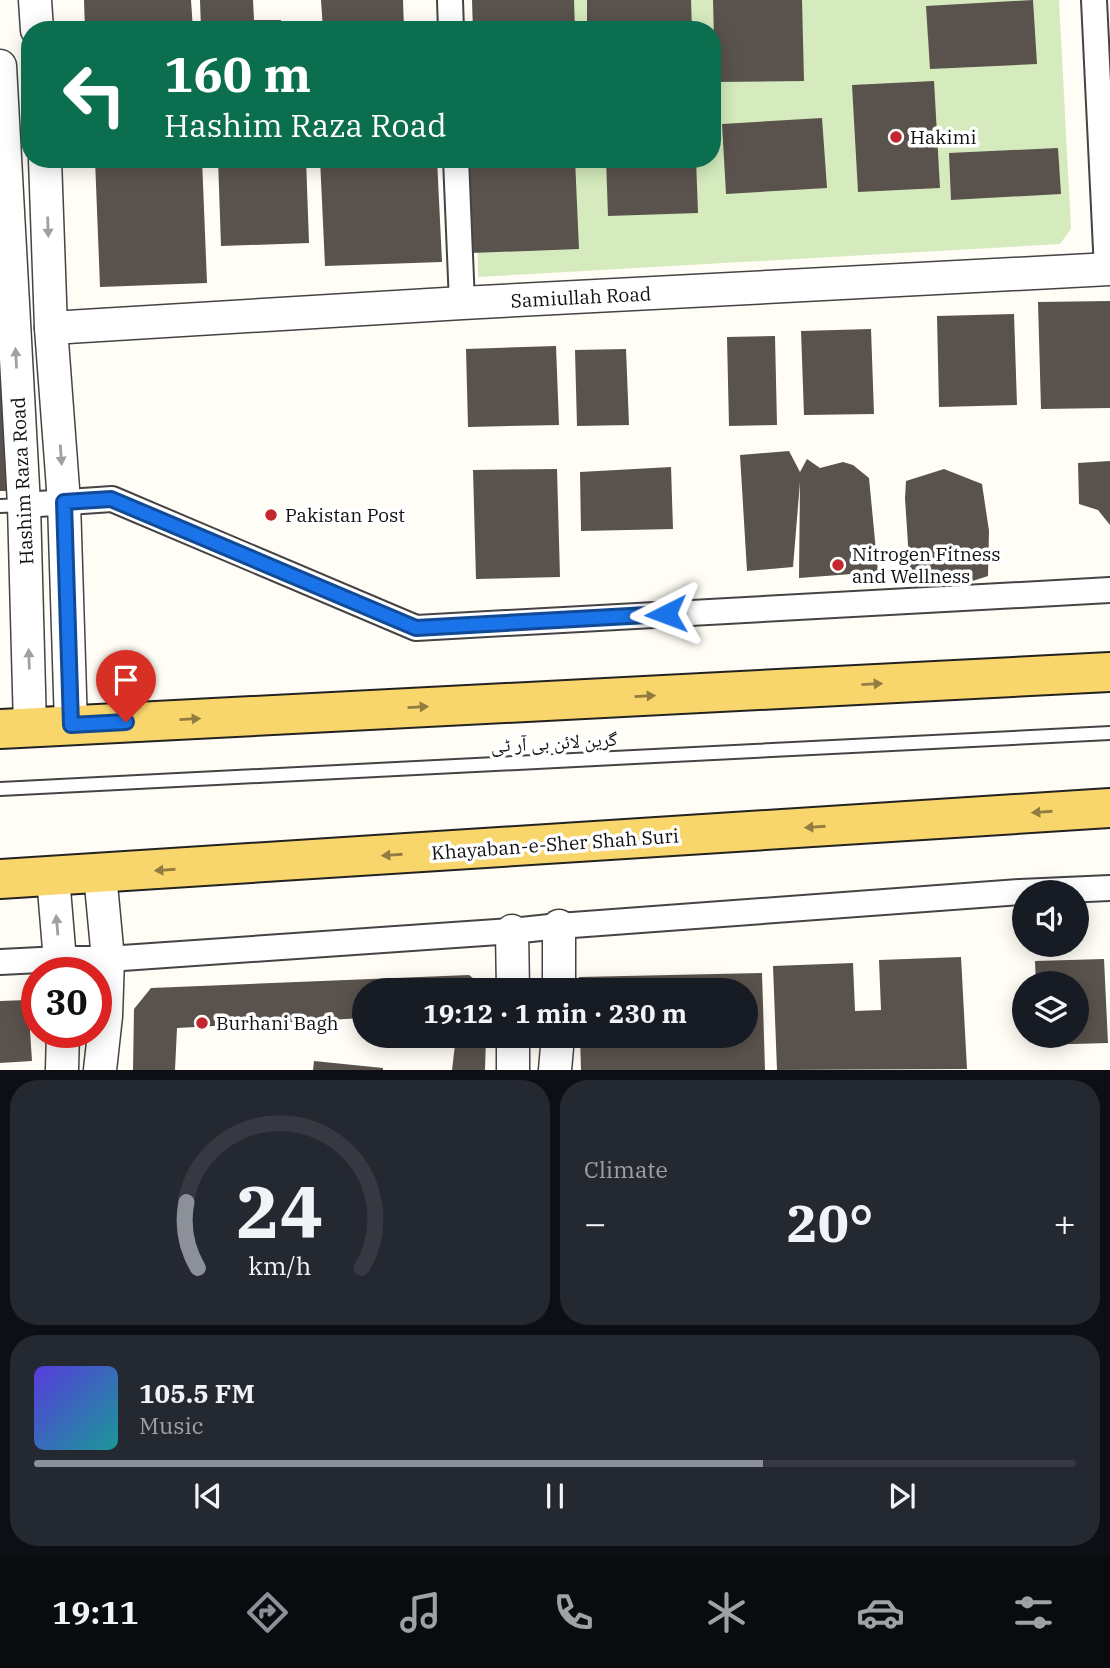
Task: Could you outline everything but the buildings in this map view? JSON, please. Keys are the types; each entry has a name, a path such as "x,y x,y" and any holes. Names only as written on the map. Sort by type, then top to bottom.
{"main road":[{"path":"15,728 1110,672"},
{"name":"Khayaban-e-Sher Shah Suri","path":"0,879 1110,808"}],"street":[{"path":"36,0 37,21"},
{"path":"450,0 451,21"},
{"path":"1094,0 1108,270"},
{"name":"Hashim Raza Road","path":"0,66 11,130 15,728"},
{"name":"Hashim Raza Road","path":"45,168 51,328 64,502 71,725"},
{"path":"456,168 462,303"},
{"name":"Samiullah Road","path":"51,328 462,303 1108,270"},
{"path":"12,506 111,499 416,628 1110,590"},
{"path":"100,874 108,957"},
{"path":"53,877 60,957"},
{"path":"112,959 1007,893 1110,888"},
{"path":"559,926 559,978"},
{"path":"512,931 513,978"},
{"path":"0,962 21,963"},
{"path":"62,1069 63,1048"},
{"path":"100,1069 102,1048"},
{"path":"513,1048 513,1069"},
{"path":"555,1069 557,1048"}],"lane":[{"name":"گرین لائن بی آر ٹی","path":"0,789 1110,733"}],"green space":[{"path":"472,0 1059,0 1071,229 1060,244 478,277 476,168 721,168 721,21 473,21"}],"place":[{"name":"Hakimi","path":"896,137"},
{"name":"Pakistan Post","path":"271,515"},
{"name":"Nitrogen Fitness and Wellness","path":"838,565"},
{"name":"Burhani Bagh","path":"202,1023"}],"route":[{"path":"126,722 71,725 64,502 111,499 416,628 666,614"}]}
